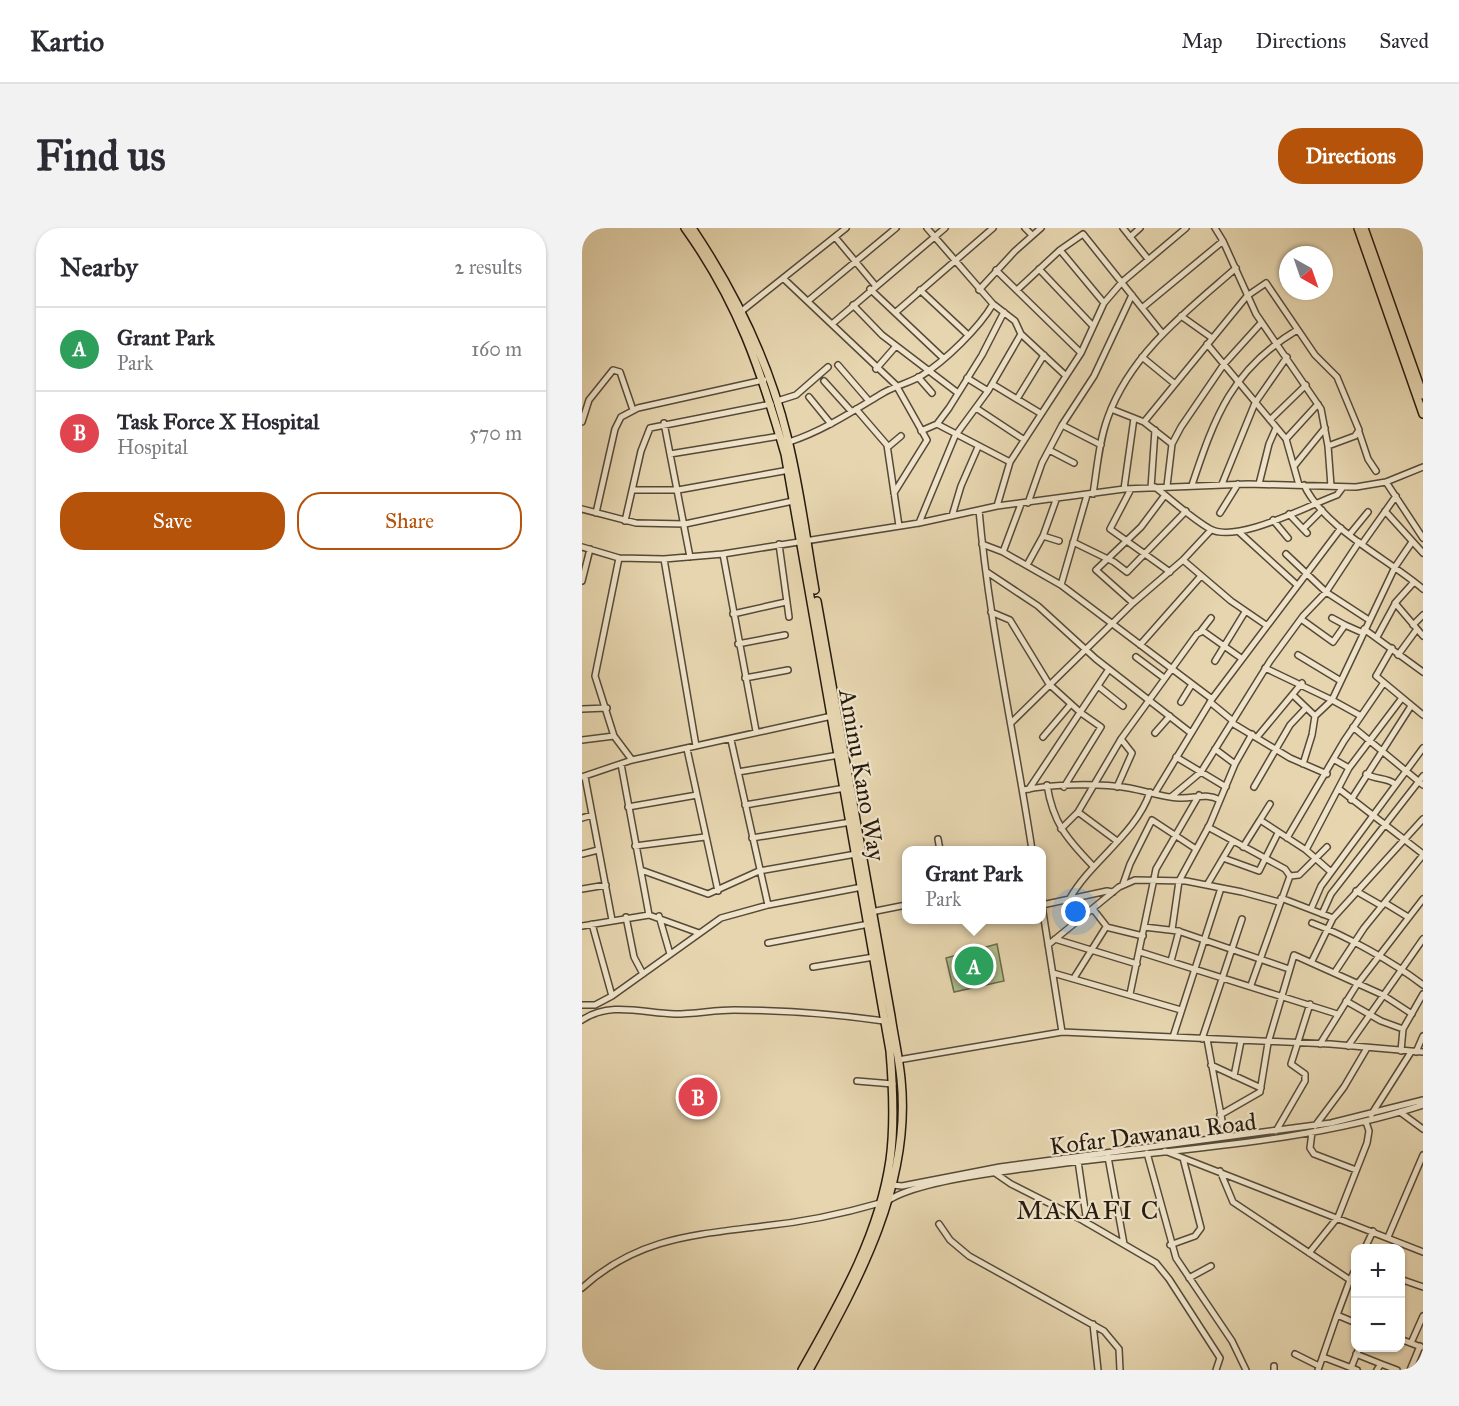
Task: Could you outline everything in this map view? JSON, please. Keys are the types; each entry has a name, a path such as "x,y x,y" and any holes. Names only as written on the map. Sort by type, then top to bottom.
{"main road":[{"name":"Aminu Kano Way","path":"685,228 739,313 774,402 789,470 793,501 803,539 869,912 898,1060 901,1090 898,1156 888,1200 860,1276 802,1370"},
{"name":"Aminu Kano Way","path":"692,228 739,313 789,442 832,716 862,887 869,912 868,924 893,1087 890,1157 880,1203 856,1270 809,1370"},
{"path":"1358,228 1423,414"},
{"path":"1364,228 1423,395"},
{"path":"893,1087 901,1090"}],"street":[{"path":"739,313 846,228"},
{"path":"808,301 896,228"},
{"path":"927,228 979,290 1004,312 1018,326 1021,334 1065,375"},
{"path":"832,324 945,228"},
{"path":"896,312 993,228"},
{"path":"1025,228 1032,235"},
{"path":"979,290 996,270 1041,228"},
{"path":"1123,228 1148,259"},
{"path":"1130,237 1140,228"},
{"path":"997,506 1010,462 1081,353 1104,303 1122,282 1186,228"},
{"path":"1215,228 1223,240 1247,296 1262,324 1318,404 1328,446 1331,486"},
{"path":"1017,290 1059,250 1083,234 1162,333"},
{"path":"835,237 856,261 873,287 943,358"},
{"path":"1142,308 1223,240"},
{"path":"1059,250 1104,303"},
{"path":"1060,585 1090,495 1111,409 1142,357 1162,333 1236,268"},
{"path":"1039,269 1092,326"},
{"path":"996,270 1081,353"},
{"path":"784,279 876,369 896,385 921,431 927,443 894,493"},
{"path":"1144,422 1247,296 1268,284 1297,330 1340,382 1368,459 1376,471"},
{"path":"920,290 967,334"},
{"path":"1004,552 1038,471 1062,425 1094,376 1132,295"},
{"path":"789,442 831,424 896,385 930,370 978,325 993,304"},
{"path":"853,305 896,346 958,393"},
{"path":"921,431 937,424 968,378 1004,312"},
{"path":"1181,316 1212,338"},
{"path":"1167,486 1172,444 1181,427 1224,364 1262,324"},
{"path":"1192,485 1210,433 1237,381 1254,361 1276,342 1297,330"},
{"path":"919,523 955,436 988,391 1021,334"},
{"path":"1208,344 1286,439 1302,485 1315,503 1341,528 1423,589"},
{"path":"876,369 896,346"},
{"path":"1017,399 1044,356"},
{"path":"1142,357 1175,384"},
{"path":"1222,484 1255,403 1287,357"},
{"path":"838,365 869,401"},
{"path":"625,521 648,430 664,423 774,402 796,395 828,367"},
{"path":"582,422 589,400 613,370 620,372 633,410"},
{"path":"918,377 932,393"},
{"path":"968,378 988,391"},
{"path":"596,513 615,429 621,417 633,410 764,380"},
{"path":"824,381 885,439 899,526"},
{"path":"992,384 1040,413"},
{"path":"1270,420 1306,385"},
{"path":"809,397 831,424"},
{"path":"1286,439 1318,404"},
{"path":"976,408 1023,439"},
{"path":"1111,409 1144,422 1172,444"},
{"path":"1134,418 1128,489 1110,528 1170,572"},
{"path":"664,423 690,557"},
{"path":"937,424 955,436 1010,462"},
{"path":"1062,425 1101,445"},
{"path":"1259,484 1269,444 1276,428"},
{"path":"1295,465 1325,428"},
{"path":"1153,487 1155,430"},
{"path":"1328,446 1359,432"},
{"path":"670,454 780,436"},
{"path":"888,447 901,436"},
{"path":"952,516 961,486 978,447"},
{"path":"1049,450 1074,463"},
{"path":"582,546 619,558 664,559 723,554 803,539 919,523 997,506 1128,489 1222,484 1343,486 1386,482 1423,467"},
{"path":"633,490 678,490 789,470"},
{"path":"1386,482 1423,538"},
{"path":"1220,513 1238,484"},
{"path":"1153,487 1211,530 1225,533 1273,520 1337,495 1343,486"},
{"path":"1133,603 1096,573 1150,516 1165,495"},
{"path":"1172,797 1201,772 1265,668 1301,619 1326,592 1396,496"},
{"path":"1027,565 1043,536 1056,500"},
{"path":"582,509 625,521 685,524 793,501"},
{"path":"979,510 991,612 1026,790 1032,846"},
{"path":"1289,514 1305,531 1322,510"},
{"path":"1073,542 1114,562 1127,572 1146,555 1186,511"},
{"path":"1385,511 1423,553"},
{"path":"1350,534 1368,512"},
{"path":"1273,520 1288,538"},
{"path":"1070,898 1093,866 1142,812 1211,700 1341,528"},
{"path":"1012,722 1133,603 1183,560 1211,530"},
{"path":"1239,531 1297,585"},
{"path":"1043,536 1059,541"},
{"path":"1303,764 1315,716 1332,700 1395,567 1412,542"},
{"path":"779,544 789,618"},
{"path":"982,544 1004,552 1060,585 1192,684 1232,722 1303,764 1327,774"},
{"path":"582,581 590,549"},
{"path":"723,554 756,731"},
{"path":"1286,554 1326,592 1369,620"},
{"path":"619,558 595,672 614,736 632,760"},
{"path":"664,559 696,746"},
{"path":"1183,560 1245,612 1266,625"},
{"path":"987,572 1038,606 1109,669 1191,733"},
{"path":"1140,645 1201,576"},
{"path":"1377,637 1395,603 1414,582"},
{"path":"733,614 786,602"},
{"path":"1395,603 1423,636"},
{"path":"991,612 1010,620 1049,684 1081,713 1098,723 1102,729 1064,787"},
{"path":"1215,661 1245,612"},
{"path":"1398,655 1423,615"},
{"path":"1061,829 1078,812 1120,739 1171,668 1211,618"},
{"path":"1332,618 1377,637 1423,672"},
{"path":"1301,619 1332,642 1345,625"},
{"path":"1201,631 1241,658"},
{"path":"738,644 785,635"},
{"path":"1392,648 1376,676 1423,715"},
{"path":"1298,655 1341,681"},
{"path":"1136,657 1164,678"},
{"path":"1265,668 1302,683 1361,716"},
{"path":"1026,790 1109,669"},
{"path":"745,678 788,670"},
{"path":"1172,930 1179,881 1208,827 1235,764 1255,735 1302,683"},
{"path":"1181,702 1192,684"},
{"path":"1287,838 1353,727 1383,684"},
{"path":"1098,686 1123,706"},
{"path":"1293,695 1315,716"},
{"path":"1306,850 1349,768 1402,698"},
{"path":"1042,737 1071,704"},
{"path":"1351,800 1411,706"},
{"path":"582,709 607,708"},
{"path":"1254,787 1274,748 1290,725 1306,708"},
{"path":"612,920 583,777 632,760 832,716"},
{"path":"1155,733 1170,716"},
{"path":"1353,727 1421,783"},
{"path":"582,740 614,736"},
{"path":"1117,787 1132,753 1120,739"},
{"path":"731,740 768,905"},
{"path":"1311,909 1319,889 1423,748"},
{"path":"687,749 718,891"},
{"path":"1215,749 1235,764"},
{"path":"738,772 839,755"},
{"path":"1176,757 1226,788"},
{"path":"1335,760 1349,768"},
{"path":"621,764 649,915"},
{"path":"1366,774 1374,778 1388,779 1395,784"},
{"path":"1322,914 1338,884 1421,783 1423,776"},
{"path":"1026,790 1047,785 1117,787 1172,797 1209,795 1220,800"},
{"path":"1047,785 1051,807 1061,829 1093,866"},
{"path":"745,805 845,788"},
{"path":"1335,972 1383,904 1423,855 1339,789"},
{"path":"628,807 697,795"},
{"path":"1130,994 1153,879 1160,859 1199,795"},
{"path":"1243,847 1270,804"},
{"path":"1078,812 1116,841"},
{"path":"582,818 592,815"},
{"path":"1312,961 1333,918 1423,819"},
{"path":"1123,884 1152,820 1196,849"},
{"path":"1260,820 1306,850 1331,872"},
{"path":"752,838 851,822"},
{"path":"1208,827 1285,869 1290,876"},
{"path":"1223,858 1259,871 1278,833"},
{"path":"635,846 705,837"},
{"path":"938,839 939,846"},
{"path":"1207,885 1233,841"},
{"path":"1290,876 1299,874 1327,847"},
{"path":"582,854 598,850"},
{"path":"641,870 708,894 759,871 856,855"},
{"path":"1251,985 1290,876"},
{"path":"1048,945 1123,884 1135,880 1153,879 1207,885 1280,900 1333,918"},
{"path":"582,889 606,885"},
{"path":"582,1005 595,1005 612,996 720,918 768,905 862,887"},
{"path":"1173,1037 1203,938 1221,888"},
{"path":"1356,891 1408,917"},
{"path":"1046,905 1070,898 1113,892"},
{"path":"1320,1044 1358,983 1423,899"},
{"path":"869,912 902,906"},
{"path":"1093,909 1107,927 1143,936"},
{"path":"582,926 649,915 659,916 699,933"},
{"path":"659,916 670,954"},
{"path":"626,917 634,957 643,974"},
{"path":"1225,1137 1204,1039 1242,919"},
{"path":"1312,923 1329,929 1402,969 1421,983 1423,974"},
{"path":"592,924 612,996"},
{"path":"768,943 868,924"},
{"path":"1044,924 1062,1032"},
{"path":"1074,978 1089,950 1107,927"},
{"path":"1144,927 1179,931 1289,969"},
{"path":"1171,961 1179,931"},
{"path":"1055,939 1137,964"},
{"path":"1348,1046 1423,939"},
{"path":"1140,952 1251,985 1337,1014"},
{"path":"1221,1115 1257,1096 1261,1088 1268,1043 1294,955 1312,961 1383,995 1412,1014"},
{"path":"813,967 874,957"},
{"path":"1053,973 1181,1010"},
{"path":"1401,1051 1403,1029 1423,994"},
{"path":"1346,1001 1403,1029"},
{"path":"1276,1131 1306,1077 1291,1064 1310,1004"},
{"path":"582,1020 592,1013 609,1009 677,1014 735,1010 778,1011 884,1021"},
{"path":"898,1060 1062,1032 1320,1044 1423,1052"},
{"path":"1371,1115 1423,1036"},
{"path":"1234,1076 1241,1041"},
{"path":"1356,1170 1314,1154 1310,1148 1313,1129 1344,1087 1367,1048"},
{"path":"1211,1065 1261,1088"},
{"path":"856,1081 893,1087"},
{"name":"Kofar Dawanau Road","path":"892,1185 902,1186 1000,1167 1225,1137 1313,1129 1423,1102"},
{"name":"Kofar Dawanau Road","path":"888,1200 904,1191 995,1173 1366,1122 1400,1112 1423,1102"},
{"path":"1400,1112 1423,1129"},
{"path":"1309,1253 1338,1217 1369,1134 1366,1122"},
{"path":"1164,1151 1373,1231 1396,1244"},
{"path":"1147,1153 1170,1245 1176,1258 1235,1346 1246,1370"},
{"path":"1388,1238 1423,1155"},
{"path":"1108,1157 1124,1244"},
{"path":"1170,1245 1195,1236 1201,1228 1183,1158"},
{"path":"1078,1161 1087,1222"},
{"path":"1220,1172 1229,1198 1349,1283"},
{"path":"995,1173 1011,1184 1087,1222 1150,1259 1169,1279 1220,1358 1216,1370"},
{"path":"582,1288 614,1262 667,1242 707,1232 802,1221 880,1203"},
{"path":"939,1224 950,1240 969,1256 1104,1331 1119,1349 1120,1370"},
{"path":"1367,1244 1373,1231"},
{"path":"1405,1248 1423,1252"},
{"path":"1189,1278 1211,1266"},
{"path":"1295,1354 1318,1368 1351,1279"},
{"path":"1405,1280 1423,1287"},
{"path":"1337,1315 1351,1321"},
{"path":"1411,1343 1423,1316"},
{"path":"1093,1324 1098,1370"},
{"path":"1405,1341 1422,1347 1410,1370"},
{"path":"1323,1357 1354,1369 1356,1354 1397,1370"},
{"path":"1377,1370 1381,1364"}],"green space":[{"path":"997,944 1004,981 954,992 946,958"}],"place":[{"name":"Grant Park","path":"974,966"},
{"name":"Task Force X Hospital","path":"698,1097"}],"district":[{"name":"MAKAFI C","path":"1088,1210"}]}
